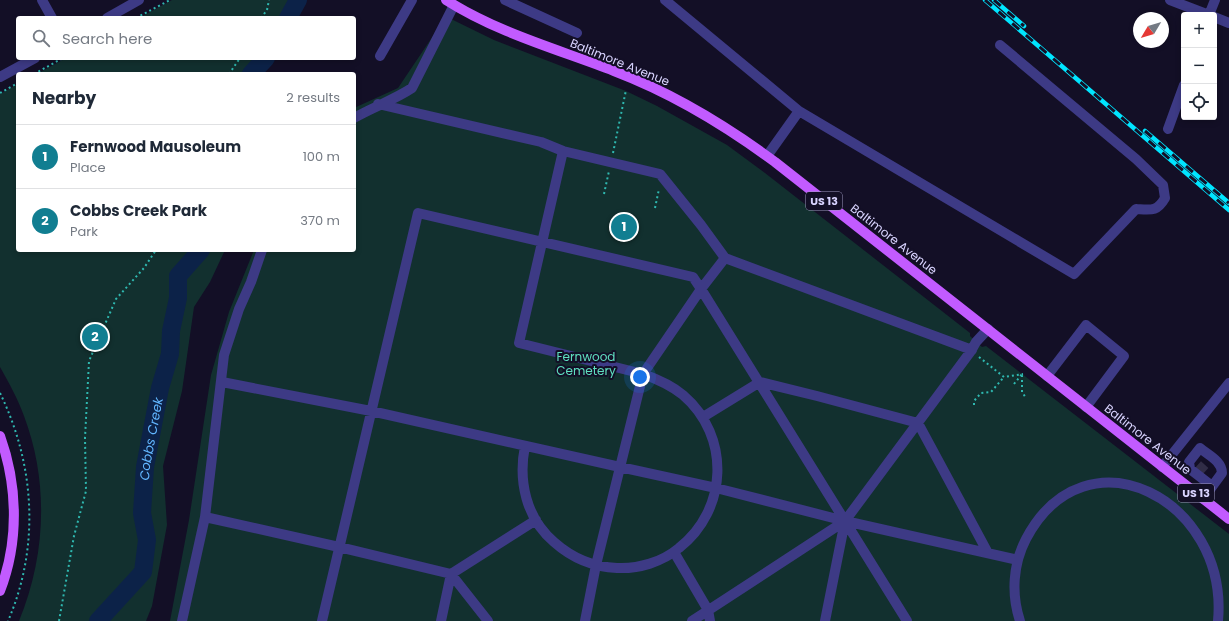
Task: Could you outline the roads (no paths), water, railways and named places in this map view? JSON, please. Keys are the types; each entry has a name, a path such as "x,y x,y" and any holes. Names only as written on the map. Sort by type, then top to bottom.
{"main road":[{"name":"Baltimore Avenue","path":"450,2 526,39 614,71 666,94 711,119 767,156 1229,519"},
{"path":"0,436 9,467 14,520 10,558 1,586"}],"street":[{"path":"42,0 51,16"},
{"path":"111,16 139,0"},
{"path":"505,0 576,33"},
{"path":"666,0 799,111 1074,274 1136,209 1150,210 1159,207 1165,198 1163,185 1136,159 1000,45"},
{"path":"1170,0 1201,12"},
{"path":"1210,12 1215,0"},
{"path":"380,56 409,1"},
{"path":"356,117 378,104 399,96 412,88 450,2"},
{"path":"1217,18 1229,23"},
{"path":"0,77 31,60"},
{"path":"1168,129 1181,93"},
{"path":"378,104 541,142 563,151 660,174 725,258 972,350"},
{"path":"767,156 799,111"},
{"path":"525,446 522,461 524,492 536,520 543,531 561,549 584,561 596,565 623,568 636,567 650,564 674,552 697,531 706,518 716,488 718,474 715,444 703,417 683,395 657,379 643,374 518,343 543,242 563,151"},
{"path":"322,621 418,213 693,277 760,382 907,621"},
{"path":"182,621 205,517 224,355 239,309 251,282 261,252"},
{"path":"585,621 596,565 643,374 701,289 725,258"},
{"path":"1047,376 1086,325 1124,356 1086,407"},
{"path":"692,621 845,521 972,350 976,342 988,329"},
{"path":"222,382 371,411 716,488 845,521 1018,560"},
{"path":"703,417 760,382 918,423 988,553"},
{"path":"1162,467 1229,383"},
{"path":"1178,447 1192,458"},
{"path":"1203,499 1222,473 1222,468 1209,460 1200,448 1189,462 1190,469 1198,473 1212,486"},
{"path":"1020,621 1014,590 1018,560 1028,534 1046,511 1070,494 1092,485 1116,482 1141,484 1164,492 1189,509"},
{"path":"205,517 339,546 451,574 488,621"},
{"path":"441,621 451,574 536,520"},
{"path":"825,621 845,521"},
{"path":"674,552 708,610 710,621"},
{"path":"1218,621 1224,590 1222,566"}],"waterway":[{"name":"Cobbs Creek","path":"289,16 298,0"},
{"name":"Cobbs Creek","path":"253,72 264,60"},
{"name":"Cobbs Creek","path":"98,621 143,572 147,540 142,513 145,467 160,388 170,354 171,331 178,298 178,276 199,252"}],"tunnel":[{"path":"1198,472 1207,462"}],"railway":[{"path":"985,0 1229,210"},
{"path":"994,0 1024,26"},
{"path":"1145,131 1229,203"}],"place":[{"name":"Fernwood Mausoleum","path":"624,227"},
{"name":"Cobbs Creek Park","path":"95,337"}],"park label":[{"name":"Fernwood Cemetery","path":"586,363"}]}
